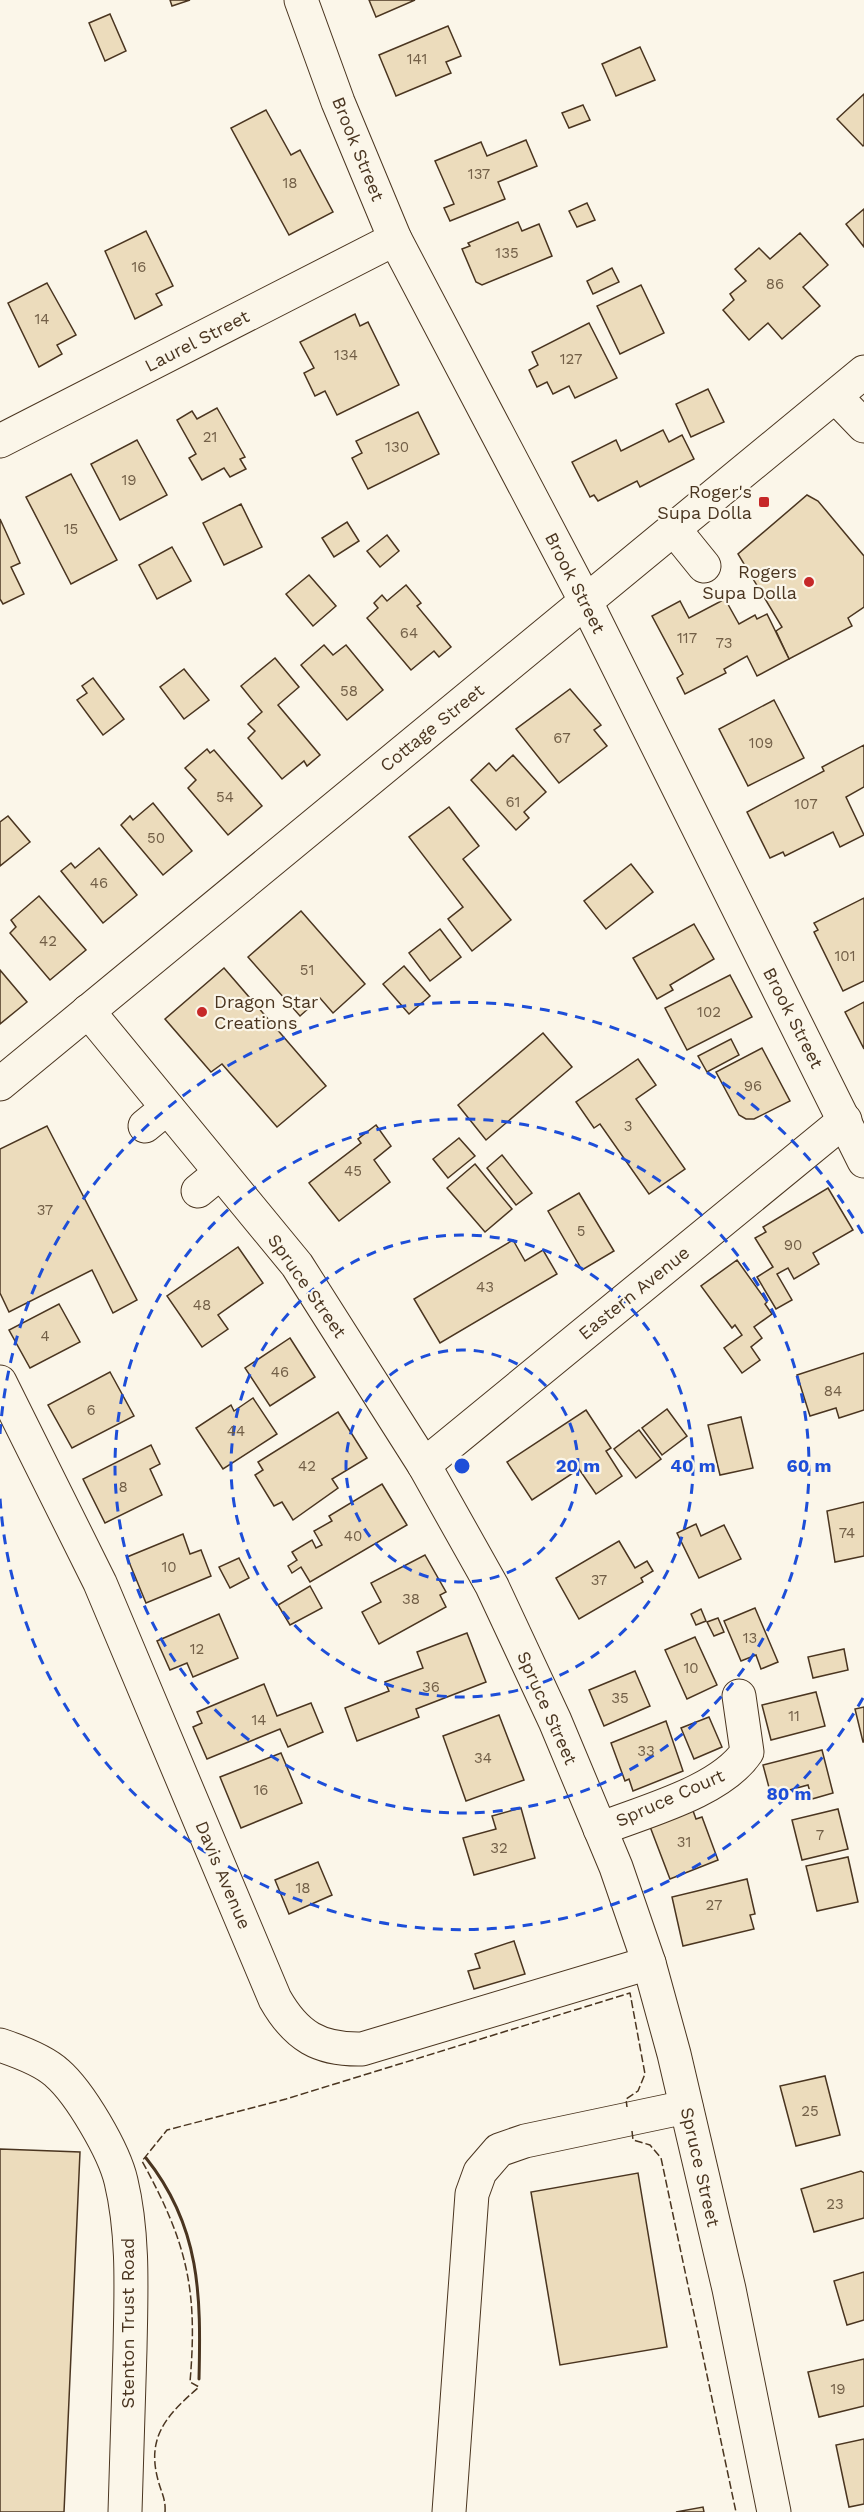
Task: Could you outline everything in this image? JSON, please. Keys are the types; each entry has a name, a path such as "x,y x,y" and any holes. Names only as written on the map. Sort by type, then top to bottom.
{"main road":[{"name":"Brook Street","path":"301,0 346,123 394,239 586,602 864,1161"},
{"name":"Laurel Street","path":"0,441 394,239"},
{"name":"Cottage Street","path":"0,1083 864,372"},
{"path":"836,397 864,426"},
{"path":"674,528 704,566"},
{"name":"Spruce Street","path":"88,1011 156,1117 209,1182 301,1270 424,1465 492,1586 555,1721 600,1829 649,1963 729,2289 774,2512"},
{"name":"Eastern Avenue","path":"424,1465 845,1120"},
{"name":"Davis Avenue","path":"4,1401 100,1583 275,1999 285,2017 300,2031 319,2044 339,2049 362,2049 649,1963"},
{"name":"Spruce Court","path":"600,1829 702,1788 738,1766 747,1752 739,1696"},
{"name":"Stenton Trust Road","path":"0,2045 15,2050 56,2072 80,2098 121,2180 128,2235 131,2294 125,2512"},
{"path":"449,2512 472,2194 480,2172 499,2150 525,2141 686,2107"}],"building":[{"path":"170,0 190,0 172,6"},
{"path":"369,0 415,0 376,17"},
{"path":"110,14 126,51 105,61 89,23"},
{"path":"448,26 461,56 446,62 451,73 396,96 379,55"},
{"path":"640,47 655,80 616,96 602,64"},
{"path":"864,94 864,145 863,146 837,119"},
{"path":"583,105 590,120 569,128 562,113"},
{"path":"266,110 291,155 300,150 333,212 289,235 231,128"},
{"path":"526,140 537,166 498,182 505,199 450,221 444,208 454,204 435,161 481,142 487,156"},
{"path":"587,203 595,220 577,227 569,211"},
{"path":"864,209 864,247 846,224"},
{"path":"518,222 522,231 539,224 552,256 482,285 476,282 462,249 470,246 468,243"},
{"path":"146,231 173,286 156,294 162,305 135,319 105,251"},
{"path":"800,233 828,265 803,287 820,306 782,339 768,323 749,340 723,310 734,300 730,294 746,281 735,269 759,248 770,259"},
{"path":"612,268 619,282 593,294 587,281"},
{"path":"47,283 76,335 57,345 62,354 39,367 8,303"},
{"path":"641,285 664,333 620,354 597,306"},
{"path":"355,314 360,326 368,322 399,385 337,415 325,391 315,396 304,373 314,368 300,342"},
{"path":"589,323 617,378 575,398 569,386 553,394 547,382 537,387 529,370 538,365 532,352"},
{"path":"708,389 724,422 691,437 676,404"},
{"path":"217,408 245,457 240,459 246,469 230,477 224,468 202,480 189,458 196,454 177,420 192,411 197,419"},
{"path":"418,412 439,454 368,489 352,458 362,453 356,441"},
{"path":"663,430 669,442 682,435 694,459 640,487 637,481 598,501 594,495 590,497 572,462 616,440 621,451"},
{"path":"137,440 167,495 120,520 91,464"},
{"path":"71,474 117,560 71,584 26,497"},
{"name":"Rogers Supa Dolla","path":"807,495 818,501 864,556 864,607 848,618 852,626 789,659 776,631 782,627 738,554"},
{"path":"241,504 262,547 224,565 203,523"},
{"path":"0,519 20,563 11,567 24,594 3,604 0,599"},
{"path":"347,522 359,541 334,557 322,538"},
{"path":"387,535 399,551 380,567 367,551"},
{"path":"172,547 191,581 157,599 139,565"},
{"path":"309,575 336,606 313,626 286,594"},
{"path":"406,585 421,603 417,606 451,647 439,657 434,651 411,670 367,618 378,608 374,603 382,595 387,601"},
{"path":"725,599 739,624 755,615 757,619 767,614 789,659 757,676 747,656 724,669 726,673 685,694 677,678 683,674 652,616 680,601 689,618"},
{"path":"324,645 333,655 346,645 383,690 347,720 301,665"},
{"path":"275,658 299,687 278,705 320,755 307,766 304,761 282,779 248,738 255,731 248,724 262,712 241,686"},
{"path":"184,669 209,700 184,719 160,687"},
{"path":"93,678 124,719 103,735 77,700 87,693 82,686"},
{"path":"570,689 601,725 594,730 607,746 559,783 516,729"},
{"path":"774,700 804,758 748,786 719,729"},
{"path":"864,745 864,787 846,797 864,835 840,847 833,832 785,856 783,852 770,858 747,812 824,771 822,767"},
{"path":"207,749 210,753 214,750 262,806 228,835 188,788 196,780 185,768"},
{"path":"513,755 546,792 524,812 529,818 516,830 471,780 489,763 496,771"},
{"path":"153,803 192,851 163,875 121,825 130,816 133,820"},
{"path":"449,807 479,846 463,859 511,920 472,951 448,919 463,907 409,837"},
{"path":"8,816 30,842 0,866 0,822"},
{"path":"99,848 137,895 103,923 61,871 71,863 75,868"},
{"path":"631,864 653,892 606,929 584,901"},
{"path":"39,896 86,950 50,980 10,933 16,927 11,920"},
{"path":"864,898 864,981 843,991 814,932 818,930 814,923"},
{"path":"301,911 365,984 333,1013 320,998 300,1016 248,957"},
{"path":"694,924 714,959 670,985 673,990 657,999 633,958"},
{"path":"440,929 461,957 430,981 409,953"},
{"path":"404,966 430,996 409,1014 383,984"},
{"path":"224,968 326,1086 277,1127 222,1064 211,1072 165,1019"},
{"path":"0,970 27,1002 0,1024"},
{"path":"730,975 752,1017 687,1050 665,1008"},
{"path":"864,1002 864,1049 845,1012"},
{"path":"543,1033 572,1067 486,1140 458,1105"},
{"path":"731,1039 739,1055 707,1072 698,1056"},
{"path":"762,1048 790,1101 754,1119 746,1119 739,1115 716,1072"},
{"path":"638,1059 656,1085 636,1099 685,1169 649,1194 600,1124 594,1128 576,1102"},
{"path":"376,1125 391,1146 374,1160 390,1182 339,1221 309,1183 361,1143 358,1139"},
{"path":"47,1126 137,1300 113,1313 92,1270 9,1312 0,1293 0,1149"},
{"path":"459,1138 475,1156 448,1178 433,1159"},
{"path":"502,1155 532,1193 516,1205 487,1168"},
{"path":"475,1164 512,1209 485,1232 447,1188"},
{"path":"828,1188 853,1230 813,1253 819,1264 794,1279 788,1268 777,1274 792,1300 776,1309 757,1277 773,1267 755,1238 766,1232 763,1227"},
{"path":"579,1193 614,1251 582,1270 548,1211"},
{"path":"513,1240 525,1261 543,1250 557,1274 440,1343 414,1299"},
{"path":"238,1247 263,1283 218,1315 228,1329 202,1347 167,1296"},
{"path":"737,1260 767,1302 765,1304 772,1314 754,1327 762,1338 751,1347 760,1360 742,1373 724,1348 742,1335 735,1325 732,1328 701,1286"},
{"path":"59,1304 80,1342 30,1368 9,1330"},
{"path":"290,1338 315,1377 270,1406 245,1368"},
{"path":"864,1353 864,1410 839,1418 836,1408 810,1416 797,1375"},
{"path":"110,1372 134,1416 72,1448 48,1405"},
{"path":"253,1398 277,1434 223,1469 196,1428 231,1405 234,1411"},
{"path":"667,1409 687,1436 662,1455 642,1428"},
{"path":"586,1410 611,1448 606,1451 622,1476 596,1494 579,1469 532,1500 507,1462"},
{"path":"338,1412 367,1458 332,1479 338,1488 293,1520 282,1502 274,1506 255,1475 263,1470 258,1462"},
{"path":"741,1417 753,1468 720,1475 708,1425"},
{"path":"639,1430 661,1459 636,1478 614,1449"},
{"path":"151,1445 160,1464 150,1469 162,1495 105,1523 83,1479"},
{"path":"382,1484 407,1525 310,1582 301,1567 292,1573 288,1566 297,1560 292,1552 312,1540 316,1548 322,1545 314,1531 332,1521 329,1516"},
{"path":"864,1502 864,1556 835,1562 827,1511"},
{"path":"696,1524 701,1536 724,1525 741,1559 699,1578 677,1533"},
{"path":"183,1534 190,1554 201,1550 211,1576 146,1603 127,1557"},
{"path":"619,1541 635,1568 647,1561 653,1571 641,1578 643,1582 579,1619 556,1578"},
{"path":"425,1555 446,1592 440,1595 446,1607 379,1644 362,1612 381,1602 371,1583"},
{"path":"239,1558 249,1578 230,1588 219,1567"},
{"path":"310,1586 322,1608 290,1625 278,1605"},
{"path":"755,1608 778,1662 761,1669 756,1655 741,1661 724,1621"},
{"path":"701,1609 706,1621 696,1625 691,1614"},
{"path":"219,1614 238,1658 193,1677 187,1663 170,1670 157,1641"},
{"path":"718,1618 724,1632 714,1636 707,1622"},
{"path":"467,1633 486,1682 416,1709 419,1717 357,1741 345,1708 389,1691 385,1682 423,1668 417,1652"},
{"path":"695,1637 717,1685 687,1699 665,1650"},
{"path":"844,1649 848,1670 813,1678 808,1657"},
{"path":"635,1671 650,1706 604,1726 589,1690"},
{"path":"264,1684 277,1716 311,1703 323,1732 288,1747 280,1729 207,1759 193,1727 202,1723 197,1712"},
{"path":"816,1692 825,1726 771,1740 762,1705"},
{"path":"864,1707 864,1742 863,1742 855,1709"},
{"path":"499,1715 524,1780 466,1801 443,1736"},
{"path":"709,1717 722,1747 694,1759 681,1728"},
{"path":"666,1721 683,1771 633,1791 629,1779 625,1781 611,1743"},
{"path":"822,1750 833,1793 812,1799 808,1785 771,1795 763,1765"},
{"path":"281,1753 302,1803 241,1828 220,1777"},
{"path":"521,1808 535,1858 474,1875 463,1838 496,1829 492,1816"},
{"path":"692,1808 696,1819 702,1817 718,1860 670,1879 649,1824"},
{"path":"838,1809 848,1849 802,1860 792,1820"},
{"path":"848,1857 858,1902 817,1911 806,1866"},
{"path":"318,1862 332,1895 289,1914 275,1880"},
{"path":"747,1879 755,1914 750,1915 754,1929 683,1946 672,1897"},
{"path":"514,1941 525,1974 474,1989 468,1971 480,1968 475,1954"},
{"path":"825,2076 840,2135 796,2146 780,2086"},
{"path":"0,2149 80,2152 64,2512 0,2512"},
{"path":"861,2171 864,2173 864,2218 814,2232 801,2189"},
{"path":"638,2173 667,2347 560,2365 531,2192"},
{"path":"864,2272 864,2320 847,2325 834,2281"},
{"path":"864,2359 864,2406 819,2417 808,2372"},
{"path":"864,2439 864,2504 849,2507 836,2445"},
{"path":"703,2507 704,2512 676,2512"}],"fence":[{"path":"165,2512 155,2464 158,2438 169,2417 199,2387 190,2382 192,2320 186,2267 170,2217 142,2161 167,2130 286,2099 630,1993 645,2074 638,2091 626,2099 627,2107"},
{"path":"632,2131 633,2140 650,2145 661,2158 736,2512"}],"wall":[{"path":"146,2158 178,2210 194,2263 198,2291 199,2379"}],"place":[{"name":"Roger's Supa Dolla","path":"764,502"},
{"name":"Rogers Supa Dolla","path":"809,582"},
{"name":"Dragon Star Creations","path":"202,1012"}]}
